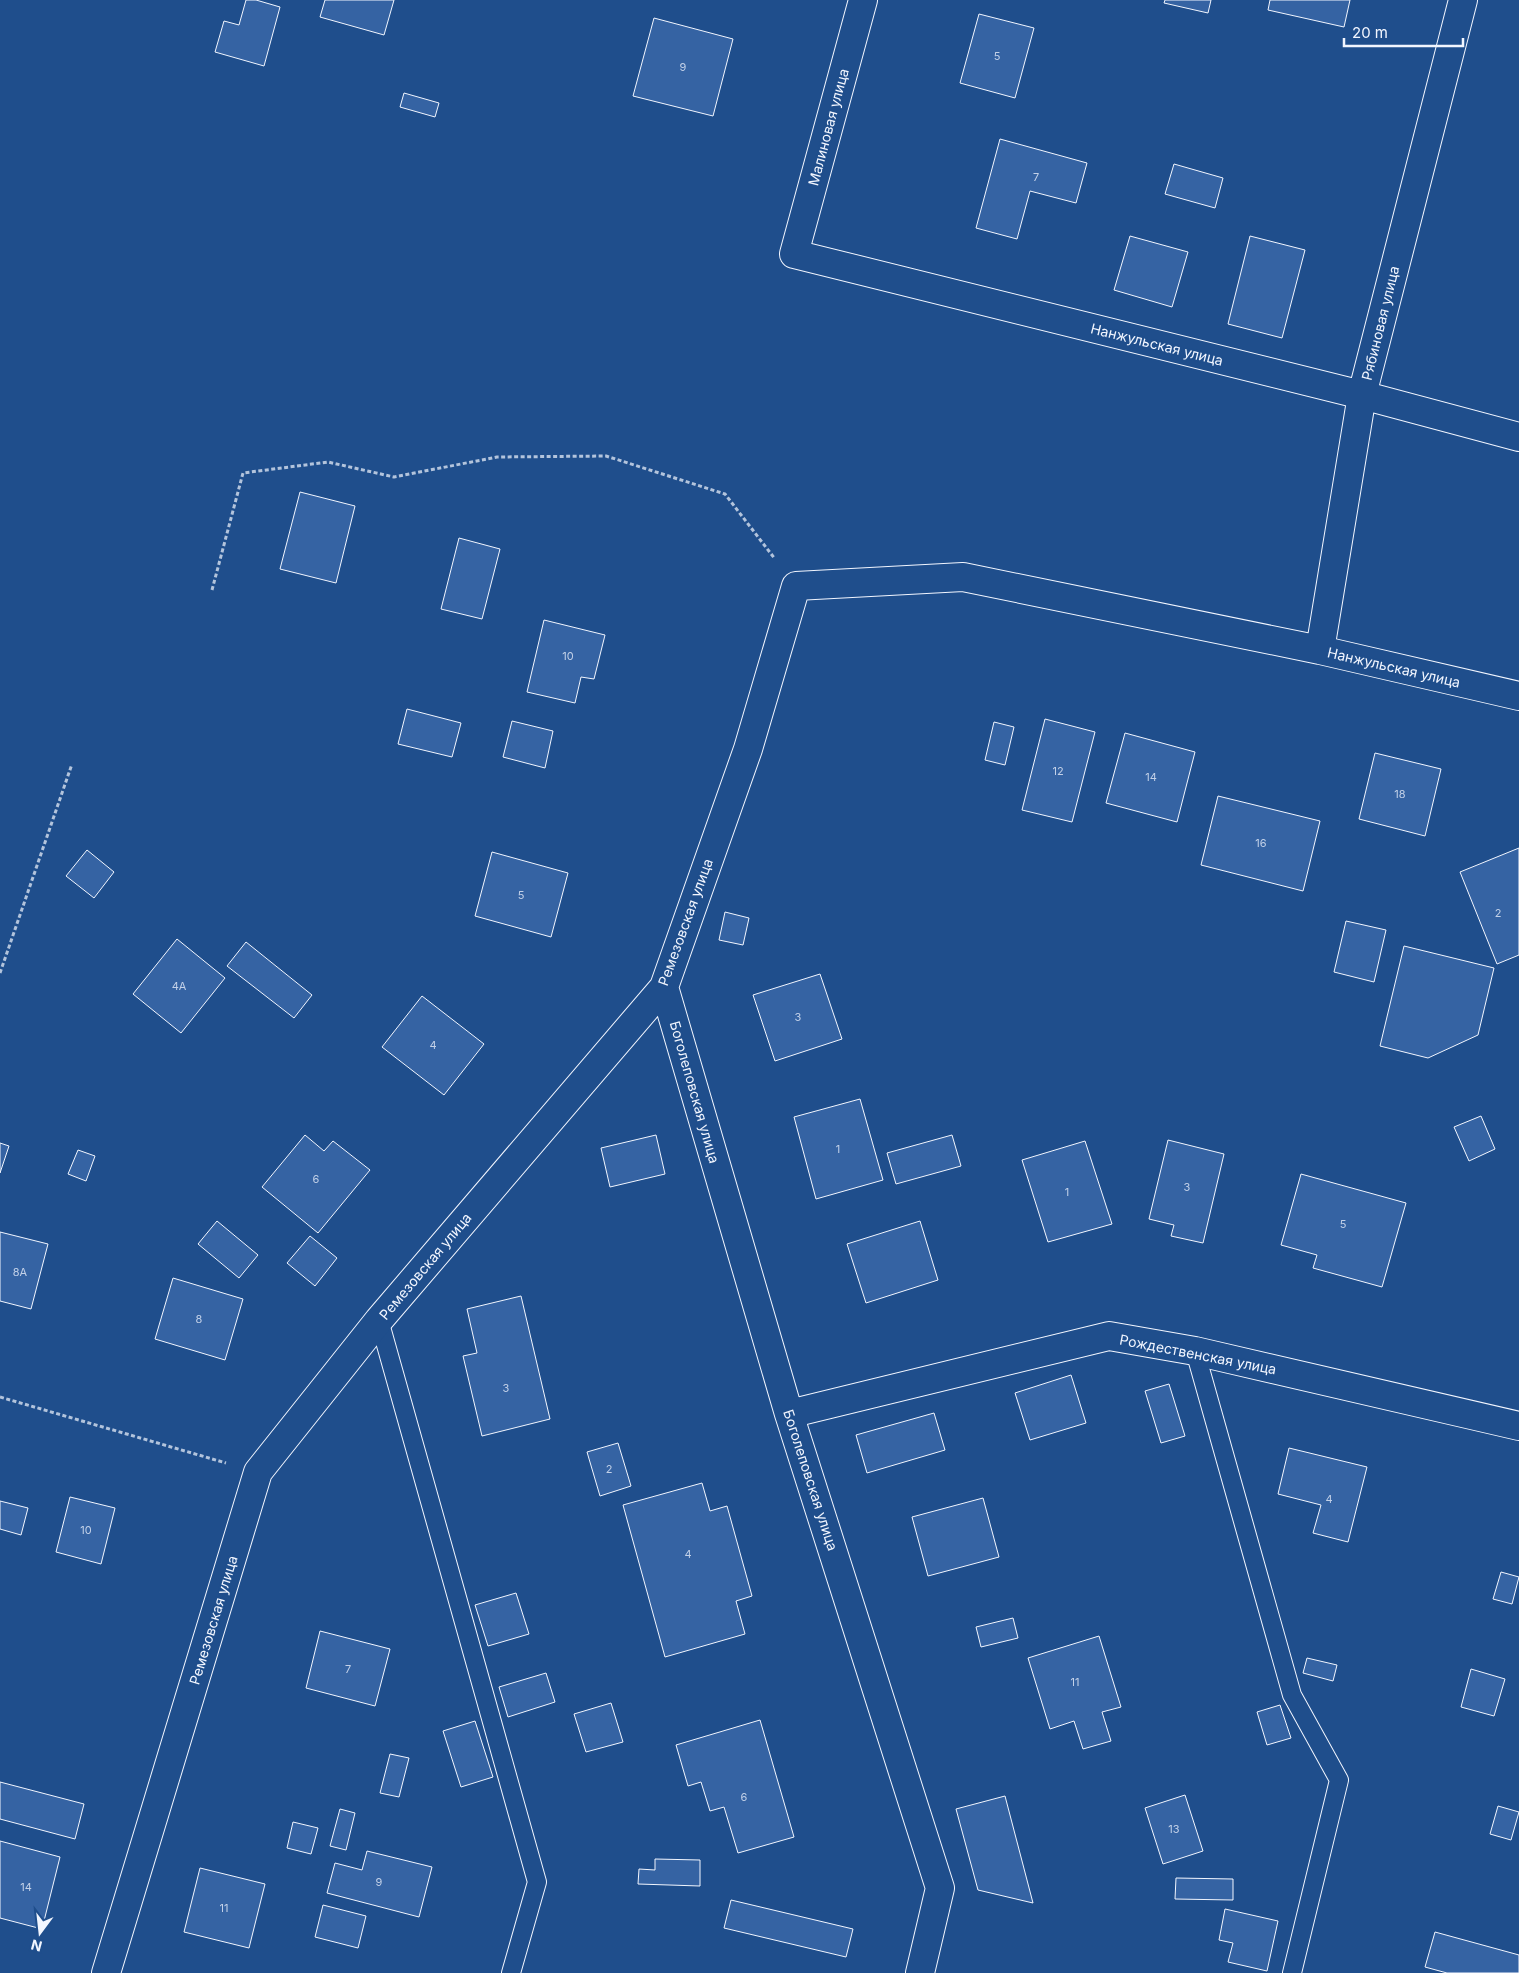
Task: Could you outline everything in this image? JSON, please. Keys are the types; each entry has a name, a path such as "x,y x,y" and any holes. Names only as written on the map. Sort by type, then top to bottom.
{"street":[{"name":"Малиновая улица","path":"794,254 863,0"},
{"name":"Рябиновая улица","path":"1320,650 1362,395 1463,0"},
{"name":"Нанжульская улица","path":"794,254 1362,395 1519,437"},
{"name":"Нанжульская улица","path":"796,586 963,577 1320,650 1519,696"},
{"name":"Ремезовская улица","path":"106,1973 258,1472 379,1320 664,986 748,749 796,586"},
{"name":"Боголеповская улица","path":"664,986 789,1414 940,1888 920,1973"},
{"name":"Рождественская улица","path":"789,1414 1109,1336 1195,1351 1519,1426"}],"lane":[{"path":"379,1320 537,1882 511,1973"},
{"path":"1195,1351 1292,1695 1339,1780 1292,1973"}],"path":[{"path":"212,590 243,473 328,462 394,477 497,457 596,456 606,456 725,494 796,586"},
{"path":"0,973 72,764"},
{"path":"0,1397 258,1472"}],"building":[{"path":"246,0 256,0 280,7 264,66 215,52 224,21 239,25"},
{"path":"325,0 394,0 384,35 320,17"},
{"path":"1165,0 1211,0 1208,13 1164,3"},
{"path":"1270,0 1350,0 1344,27 1268,10"},
{"path":"979,14 1034,28 1015,98 960,83"},
{"path":"654,18 733,39 713,116 633,96"},
{"path":"404,93 439,103 435,117 400,107"},
{"path":"1000,139 1087,163 1076,203 1030,191 1017,239 976,228"},
{"path":"1174,164 1223,178 1215,208 1165,194"},
{"path":"1130,236 1188,252 1172,307 1114,290"},
{"path":"1250,236 1305,250 1282,338 1228,324"},
{"path":"300,492 355,506 336,583 280,569"},
{"path":"459,538 500,549 482,619 441,609"},
{"path":"544,620 605,635 594,679 581,677 575,703 527,692"},
{"path":"407,709 461,723 452,757 398,744"},
{"path":"1045,719 1095,732 1072,822 1022,810"},
{"path":"512,721 553,731 545,768 503,757"},
{"path":"994,722 1014,727 1005,765 985,760"},
{"path":"1125,733 1195,752 1177,822 1106,803"},
{"path":"1375,753 1441,769 1425,836 1359,819"},
{"path":"1218,796 1320,821 1303,891 1201,865"},
{"path":"1519,848 1519,955 1497,964 1460,872"},
{"path":"87,850 114,872 94,898 66,876"},
{"path":"492,852 568,873 551,937 475,916"},
{"path":"725,912 749,918 743,945 719,940"},
{"path":"1346,921 1386,930 1374,982 1334,972"},
{"path":"177,939 225,978 181,1033 133,994"},
{"path":"246,942 312,995 294,1018 227,966"},
{"path":"1404,946 1494,968 1478,1035 1428,1058 1380,1046"},
{"path":"820,974 842,1039 775,1061 753,995"},
{"path":"422,996 484,1044 444,1095 382,1047"},
{"path":"860,1099 883,1180 816,1199 794,1117"},
{"path":"1481,1116 1495,1149 1469,1161 1454,1127"},
{"path":"305,1135 324,1151 333,1141 370,1170 318,1233 262,1187"},
{"path":"656,1135 665,1174 610,1187 601,1148"},
{"path":"952,1135 961,1166 896,1184 887,1153"},
{"path":"1168,1140 1224,1154 1203,1243 1171,1236 1174,1225 1149,1219"},
{"path":"1085,1141 1112,1224 1048,1242 1022,1160"},
{"path":"0,1143 9,1146 0,1173"},
{"path":"78,1150 95,1156 86,1181 68,1174"},
{"path":"1301,1174 1406,1203 1382,1287 1313,1268 1317,1255 1281,1245"},
{"path":"217,1221 258,1255 239,1278 198,1244"},
{"path":"920,1221 938,1280 866,1303 847,1244"},
{"path":"0,1232 48,1244 31,1309 0,1301"},
{"path":"310,1236 337,1258 315,1286 287,1263"},
{"path":"173,1278 243,1299 225,1360 155,1339"},
{"path":"521,1296 550,1419 482,1436 463,1356 477,1353 467,1309"},
{"path":"1071,1375 1086,1423 1030,1440 1015,1393"},
{"path":"1169,1384 1185,1436 1161,1443 1145,1391"},
{"path":"934,1413 945,1450 867,1473 856,1435"},
{"path":"618,1443 631,1486 600,1496 587,1452"},
{"path":"1289,1448 1367,1467 1348,1542 1313,1533 1321,1505 1278,1494"},
{"path":"702,1483 710,1511 727,1506 752,1596 736,1601 745,1634 665,1657 623,1505"},
{"path":"70,1497 115,1508 101,1564 56,1552"},
{"path":"983,1498 999,1557 928,1576 912,1517"},
{"path":"0,1501 28,1508 21,1535 0,1529"},
{"path":"1501,1572 1519,1577 1512,1604 1493,1599"},
{"path":"516,1593 529,1634 488,1646 475,1605"},
{"path":"1013,1618 1018,1638 981,1647 976,1627"},
{"path":"320,1631 390,1649 375,1706 306,1688"},
{"path":"1099,1636 1121,1707 1102,1712 1111,1741 1083,1749 1074,1721 1050,1729 1028,1658"},
{"path":"1307,1658 1337,1665 1333,1681 1303,1673"},
{"path":"1471,1669 1505,1679 1494,1716 1461,1707"},
{"path":"546,1673 555,1702 508,1717 499,1687"},
{"path":"611,1703 623,1742 586,1752 574,1714"},
{"path":"1280,1705 1291,1738 1267,1745 1257,1712"},
{"path":"760,1720 794,1837 738,1853 724,1807 710,1811 701,1782 688,1786 676,1745"},
{"path":"475,1721 493,1777 461,1787 443,1731"},
{"path":"390,1754 409,1758 399,1797 380,1793"},
{"path":"0,1782 84,1804 75,1839 0,1819"},
{"path":"1185,1795 1203,1851 1163,1864 1145,1808"},
{"path":"1005,1796 1033,1903 978,1890 956,1809"},
{"path":"1498,1806 1519,1812 1511,1840 1490,1834"},
{"path":"340,1809 355,1813 346,1850 330,1846"},
{"path":"293,1822 318,1828 311,1854 287,1848"},
{"path":"0,1841 60,1857 42,1929 0,1918"},
{"path":"367,1851 432,1867 419,1917 327,1893 335,1863 362,1870"},
{"path":"655,1859 700,1860 700,1886 638,1884 639,1869 655,1870"},
{"path":"200,1868 265,1884 249,1948 184,1932"},
{"path":"1176,1878 1233,1879 1233,1900 1175,1899"},
{"path":"731,1900 853,1929 846,1957 724,1928"},
{"path":"323,1905 366,1916 358,1948 315,1937"},
{"path":"1225,1909 1278,1921 1267,1971 1228,1962 1233,1943 1219,1940"},
{"path":"1435,1932 1519,1955 1519,1973 1447,1973 1425,1967"}]}
